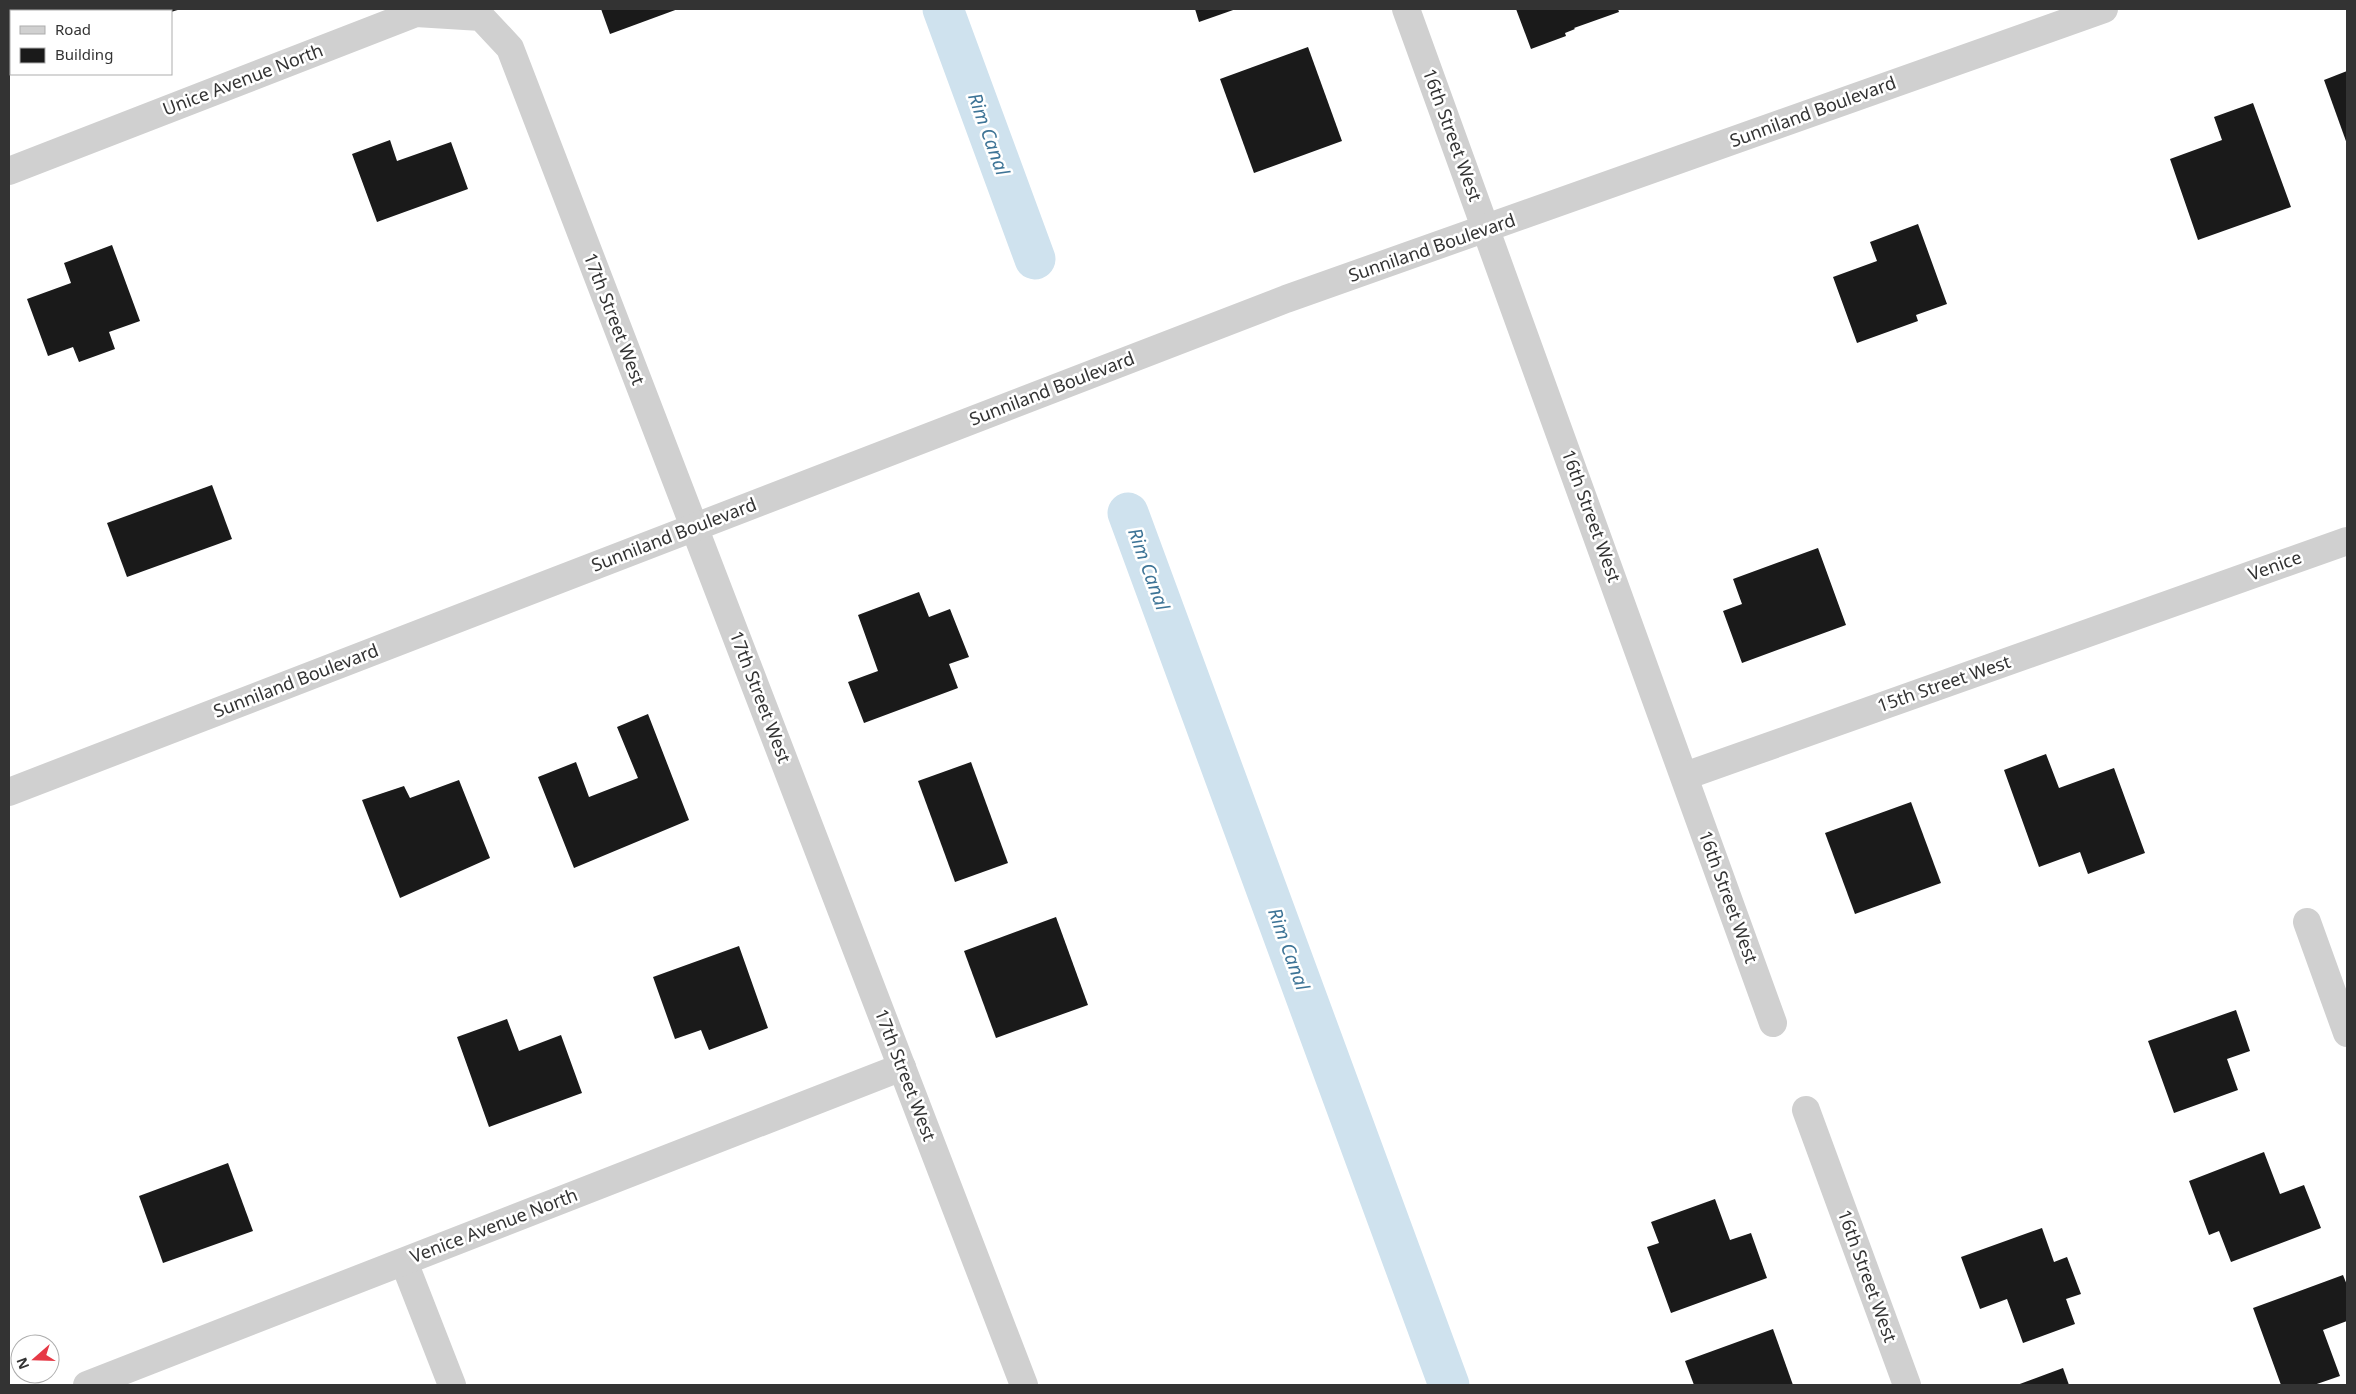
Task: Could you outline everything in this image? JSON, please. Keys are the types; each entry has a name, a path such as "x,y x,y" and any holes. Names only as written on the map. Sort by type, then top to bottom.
{"street":[{"name":"16th Street West","path":"1406,9 1773,1023"},
{"name":"Sunniland Boulevard","path":"9,792 1286,299 2104,9"},
{"name":"Unice Avenue North","path":"9,171 416,13 481,17"},
{"name":"17th Street West","path":"481,17 510,48 1024,1385"},
{"name":"Venice","path":"2203,592 2347,540"},
{"name":"15th Street West","path":"1685,776 2203,592"},
{"path":"2308,922 2347,1033"},
{"name":"Venice Avenue North","path":"87,1385 902,1067"},
{"name":"16th Street West","path":"1806,1110 1907,1385"},
{"path":"404,1262 452,1385"}],"building":[{"path":"181,9 172,12 172,10 89,10"},
{"path":"601,9 678,9 610,34"},
{"path":"1195,9 1236,9 1199,22"},
{"path":"1516,9 1618,9 1619,12 1574,28 1565,33 1566,36 1531,49"},
{"path":"1308,47 1342,141 1254,173 1220,79"},
{"path":"2347,71 2347,144 2324,80"},
{"path":"2253,103 2291,207 2198,240 2170,159 2222,140 2214,117"},
{"path":"390,140 397,161 451,142 468,189 377,222 352,154"},
{"path":"1918,224 1947,304 1916,315 1918,321 1857,343 1833,277 1877,261 1870,242"},
{"path":"112,245 140,321 109,332 115,349 79,362 73,347 48,356 27,299 71,283 64,263"},
{"path":"212,485 232,539 127,577 107,523"},
{"path":"1818,548 1846,625 1742,663 1723,611 1742,604 1733,579"},
{"path":"919,592 929,617 950,609 969,657 949,664 958,688 864,723 848,682 878,671 858,615"},
{"path":"648,714 689,820 574,868 538,777 576,762 589,797 638,778 617,727"},
{"path":"2046,754 2059,788 2114,768 2145,853 2088,874 2080,852 2039,867 2004,770"},
{"path":"971,762 1008,863 955,882 918,781"},
{"path":"459,780 490,858 400,898 362,800 404,786 410,798"},
{"path":"1911,802 1941,883 1855,914 1825,833"},
{"path":"1056,917 1088,1005 996,1038 964,951"},
{"path":"739,946 768,1028 709,1050 701,1030 675,1039 653,977"},
{"path":"2236,1010 2250,1051 2227,1059 2238,1090 2174,1113 2148,1041"},
{"path":"507,1019 519,1051 561,1035 582,1093 489,1127 457,1037"},
{"path":"2264,1152 2280,1194 2304,1185 2321,1228 2231,1262 2219,1231 2209,1235 2189,1181"},
{"path":"228,1163 253,1231 163,1263 139,1196"},
{"path":"1715,1199 1730,1240 1751,1233 1767,1278 1671,1313 1647,1247 1659,1243 1651,1222"},
{"path":"2042,1228 2054,1262 2067,1257 2081,1294 2066,1299 2075,1324 2023,1343 2007,1299 1980,1309 1961,1257"},
{"path":"2343,1275 2347,1285 2347,1321 2323,1330 2340,1376 2314,1385 2281,1385 2253,1308"},
{"path":"1773,1329 1793,1385 1694,1385 1685,1361"},
{"path":"2063,1368 2069,1385 2017,1385"}],"waterway":[{"name":"Rim Canal","path":"943,9 1035,259"},
{"name":"Rim Canal","path":"1128,513 1449,1385"}]}
